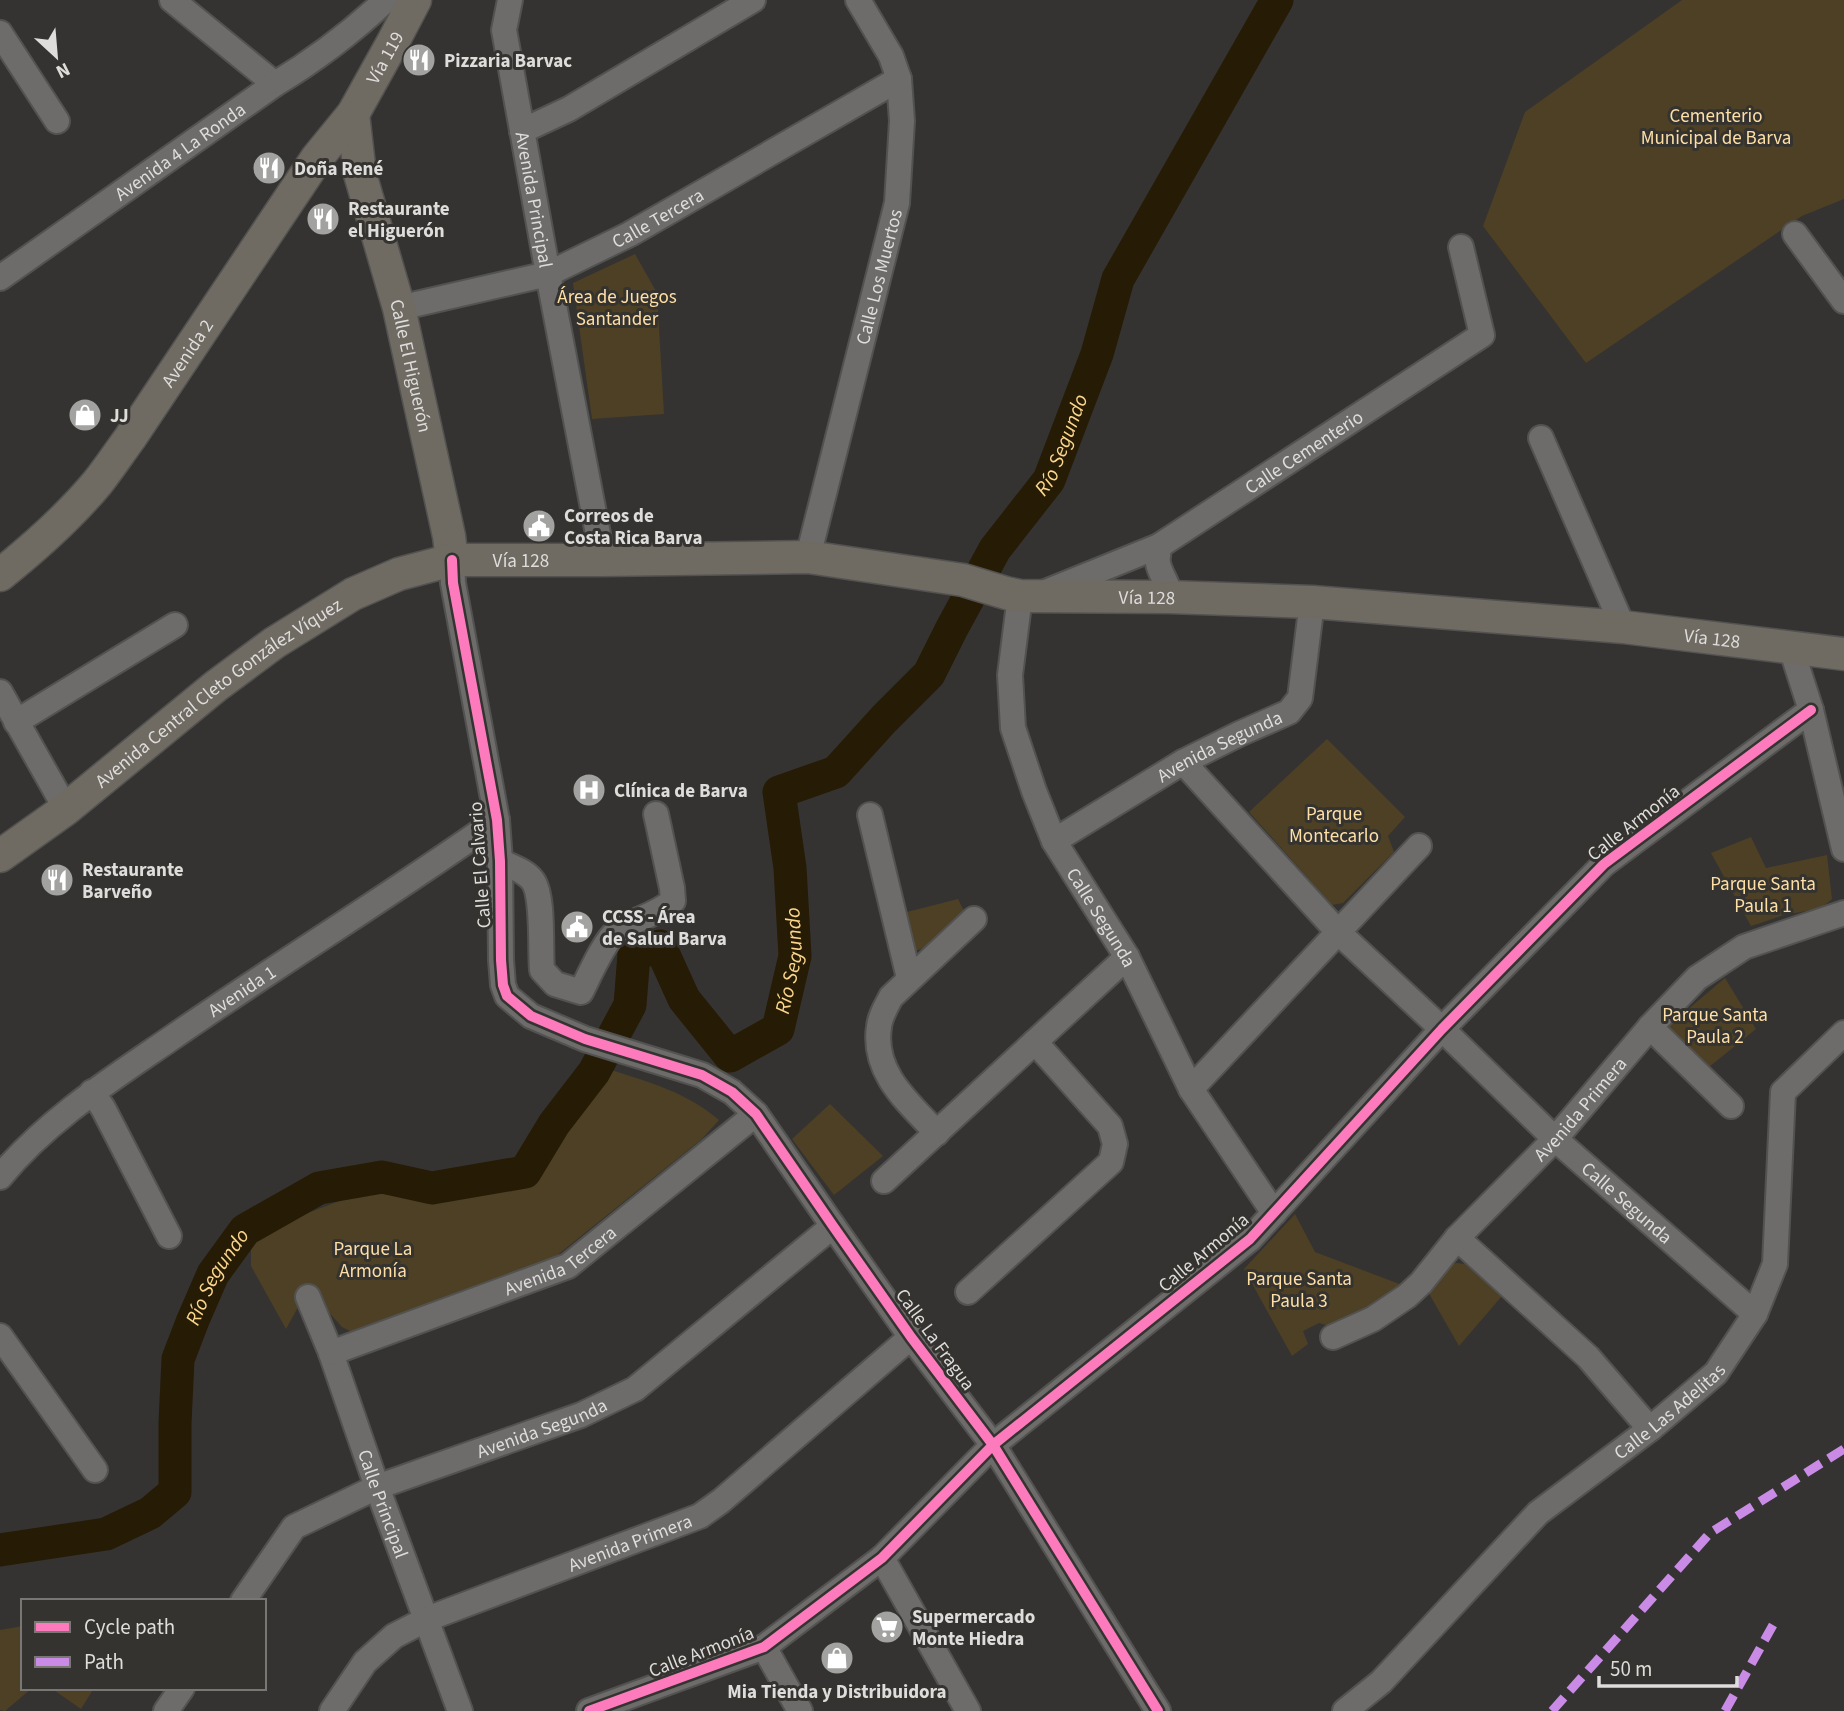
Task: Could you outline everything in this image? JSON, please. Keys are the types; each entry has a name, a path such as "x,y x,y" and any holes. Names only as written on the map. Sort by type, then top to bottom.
{"main road":[{"name":"Vía 119","path":"353,114 415,0"},
{"name":"Avenida 2","path":"0,575 36,547 97,482 130,438 317,158 353,114"},
{"name":"Calle El Higuerón","path":"353,114 360,174 399,308 452,560"},
{"name":"Calle El Higuerón","path":"317,158 340,151 350,156 360,174"},
{"name":"Vía 128","path":"452,560 808,558 963,580 1020,595 1312,602 1623,627 1844,654"},
{"name":"Avenida Central Cleto González Víquez","path":"0,856 66,809 216,686 274,643 352,594 399,574 452,560"}],"street":[{"name":"Avenida 4 La Ronda","path":"0,278 318,55 361,24 386,0"},
{"path":"522,131 569,109 753,0"},
{"name":"Calle Los Muertos","path":"808,558 897,203 902,121 898,79 891,56 858,0"},
{"name":"Avenida Principal","path":"509,1 504,30 603,560"},
{"path":"188,5 275,84"},
{"path":"361,24 377,24 393,42"},
{"path":"0,33 57,121"},
{"name":"Calle Tercera","path":"399,308 548,274 630,234 898,79"},
{"path":"1795,234 1844,301"},
{"name":"Calle Cementerio","path":"1020,595 1159,546 1482,335 1461,247"},
{"path":"1541,439 1623,627"},
{"path":"1159,546 1157,562 1170,591 1169,597"},
{"name":"Calle El Calvario","path":"452,560 453,583 497,820 503,985 507,996 531,1016 585,1039 629,1052"},
{"name":"Calle Segunda","path":"1020,595 1010,675 1013,728 1054,841 1127,957 1191,1089 1274,1213"},
{"name":"Avenida Segunda","path":"1054,841 1184,762 1289,712 1300,698 1312,602"},
{"path":"16,722 174,625"},
{"path":"1791,648 1811,710 1844,849"},
{"path":"0,692 66,809"},
{"name":"Calle Armonía","path":"589,1711 623,1705 764,1647 882,1558 993,1445 1250,1239 1442,1029 1604,864 1811,710"},
{"name":"Calle Segunda","path":"1184,762 1339,933 1555,1139 1755,1314"},
{"path":"500,862 522,871 537,888 542,970 555,984 581,992 616,931 661,911 673,901 656,814"},
{"path":"870,815 909,978"},
{"name":"Avenida 1","path":"0,1177 54,1121 92,1092 497,820"},
{"path":"1191,1089 1419,846"},
{"name":"Avenida Primera","path":"1334,1337 1373,1319 1421,1283 1457,1238 1555,1139 1650,1027 1697,978 1744,947 1844,913"},
{"path":"500,917 540,918"},
{"path":"937,1133 897,1090 884,1070 878,1028 891,997 974,919"},
{"path":"884,1181 1127,957"},
{"path":"1650,1027 1731,1106"},
{"name":"Calle Las Adelitas","path":"1345,1711 1381,1682 1538,1513 1650,1429 1716,1373 1755,1314 1775,1264 1783,1092 1844,1033"},
{"path":"968,1292 1111,1162 1115,1144 1110,1126 1035,1042"},
{"name":"Calle La Fragua","path":"629,1052 702,1075 732,1092 756,1114 911,1337 993,1445 1158,1711"},
{"path":"92,1092 103,1108 169,1236"},
{"name":"Avenida Tercera","path":"331,1353 568,1266 756,1114"},
{"name":"Avenida Segunda","path":"244,1599 294,1527 377,1487 581,1415 635,1389 833,1226"},
{"path":"1457,1238 1588,1357 1650,1429"},
{"name":"Calle Principal","path":"308,1297 331,1353 377,1487 460,1711"},
{"path":"0,1336 95,1471"},
{"name":"Avenida Primera","path":"332,1711 365,1662 394,1636 427,1619 700,1516 721,1501 911,1337"},
{"path":"882,1558 968,1711"},
{"path":"764,1647 800,1711"},
{"path":"166,1711 181,1690"}],"green space":[{"name":"Cementerio Municipal de Barva","path":"1682,0 1844,0 1844,199 1802,216 1586,363 1483,226 1525,112"},
{"name":"Área de Juegos Santander","path":"635,254 657,293 664,414 592,419 573,283"},
{"name":"Parque Montecarlo","path":"1327,739 1405,817 1388,836 1394,852 1343,903 1332,905 1249,812"},
{"name":"Parque Santa Paula 1","path":"1751,837 1766,868 1827,855 1832,899 1816,909 1784,915 1751,926 1711,853"},
{"path":"958,899 964,911 935,941 912,951 899,914"},
{"name":"Parque Santa Paula 2","path":"1725,978 1756,1029 1709,1067 1667,1027"},
{"name":"Parque La Armonía","path":"608,1069 680,1095 719,1120 702,1139 550,1261 356,1334 342,1327 308,1289 286,1329 251,1266 251,1240 284,1222 342,1200 385,1191 431,1200 528,1186"},
{"path":"830,1104 883,1156 834,1195 792,1139"},
{"name":"Parque Santa Paula 3","path":"1295,1214 1315,1252 1402,1285 1372,1308 1337,1328 1319,1323 1303,1331 1308,1344 1292,1356 1244,1269"},
{"path":"1465,1264 1502,1296 1459,1346 1427,1290 1450,1265"},
{"path":"21,1626 21,1690 30,1690 5,1711 0,1710 0,1630"},
{"path":"54,1690 93,1690 81,1709"}],"waterway":[{"name":"Río Segundo","path":"0,1550 106,1534 150,1513 175,1492 178,1359 213,1274 245,1230 319,1188 382,1177 432,1188 525,1172 554,1124 594,1072 630,1005 634,954 660,946 684,999 730,1056 778,1029 795,956 790,868 779,792 836,772 929,674 995,549 1049,480 1097,354 1118,279 1277,0"}],"marked path":[{"path":"1552,1711 1710,1533 1844,1449"},
{"path":"1725,1711 1773,1625"}],"cycle path":[{"path":"452,560 453,583 497,820 501,960 503,985 507,996 531,1016 585,1039 702,1075 732,1092 756,1114 911,1337 993,1445 1158,1711"},
{"path":"589,1711 764,1647 882,1558 993,1445 1250,1239 1442,1029 1604,864 1811,710"}],"place":[{"name":"Pizzaria Barvac","path":"419,60"},
{"name":"Doña René","path":"269,168"},
{"name":"Restaurante el Higuerón","path":"323,219"},
{"name":"JJ","path":"85,415"},
{"name":"Correos de Costa Rica Barva","path":"539,526"},
{"name":"Clínica de Barva","path":"589,790"},
{"name":"Restaurante Barveño","path":"57,880"},
{"name":"CCSS - Área de Salud Barva","path":"577,927"},
{"name":"Supermercado Monte Hiedra","path":"887,1627"},
{"name":"Mia Tienda y Distribuidora","path":"837,1658"}]}
